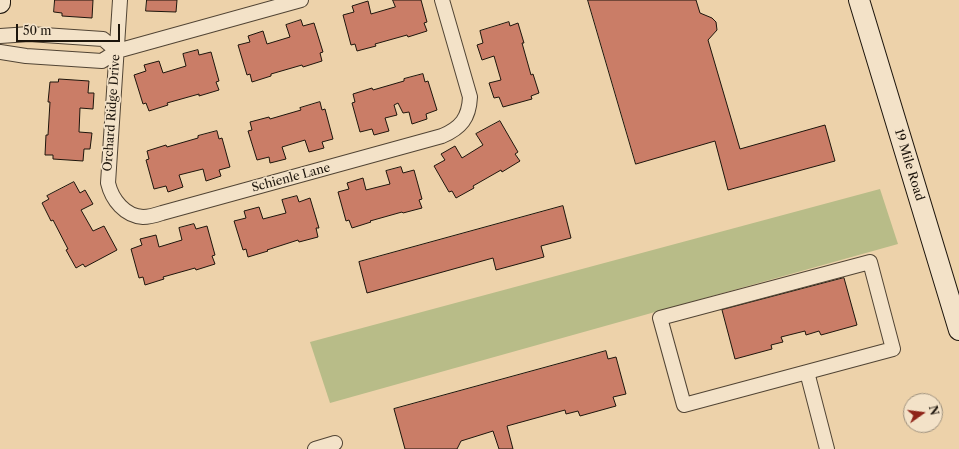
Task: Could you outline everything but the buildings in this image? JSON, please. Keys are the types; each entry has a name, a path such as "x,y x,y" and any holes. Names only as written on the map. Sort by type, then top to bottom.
{"street":[{"name":"Orchard Ridge Drive","path":"115,200 109,190 108,176 120,0"},
{"path":"0,52 26,56 102,61 117,51 300,0"},
{"name":"Schienle Lane","path":"115,200 124,210 133,214 144,217 151,216 442,136 458,128 470,107 470,97 442,0"},
{"name":"19 Mile Road","path":"859,0 959,330"},
{"path":"0,36 28,34 103,39 117,51"},
{"path":"870,262 892,349 806,372 684,405 660,318 870,262"},
{"path":"806,372 827,449"},
{"path":"314,449 335,443"}],"green space":[{"path":"880,189 898,244 330,403 310,342"}]}
